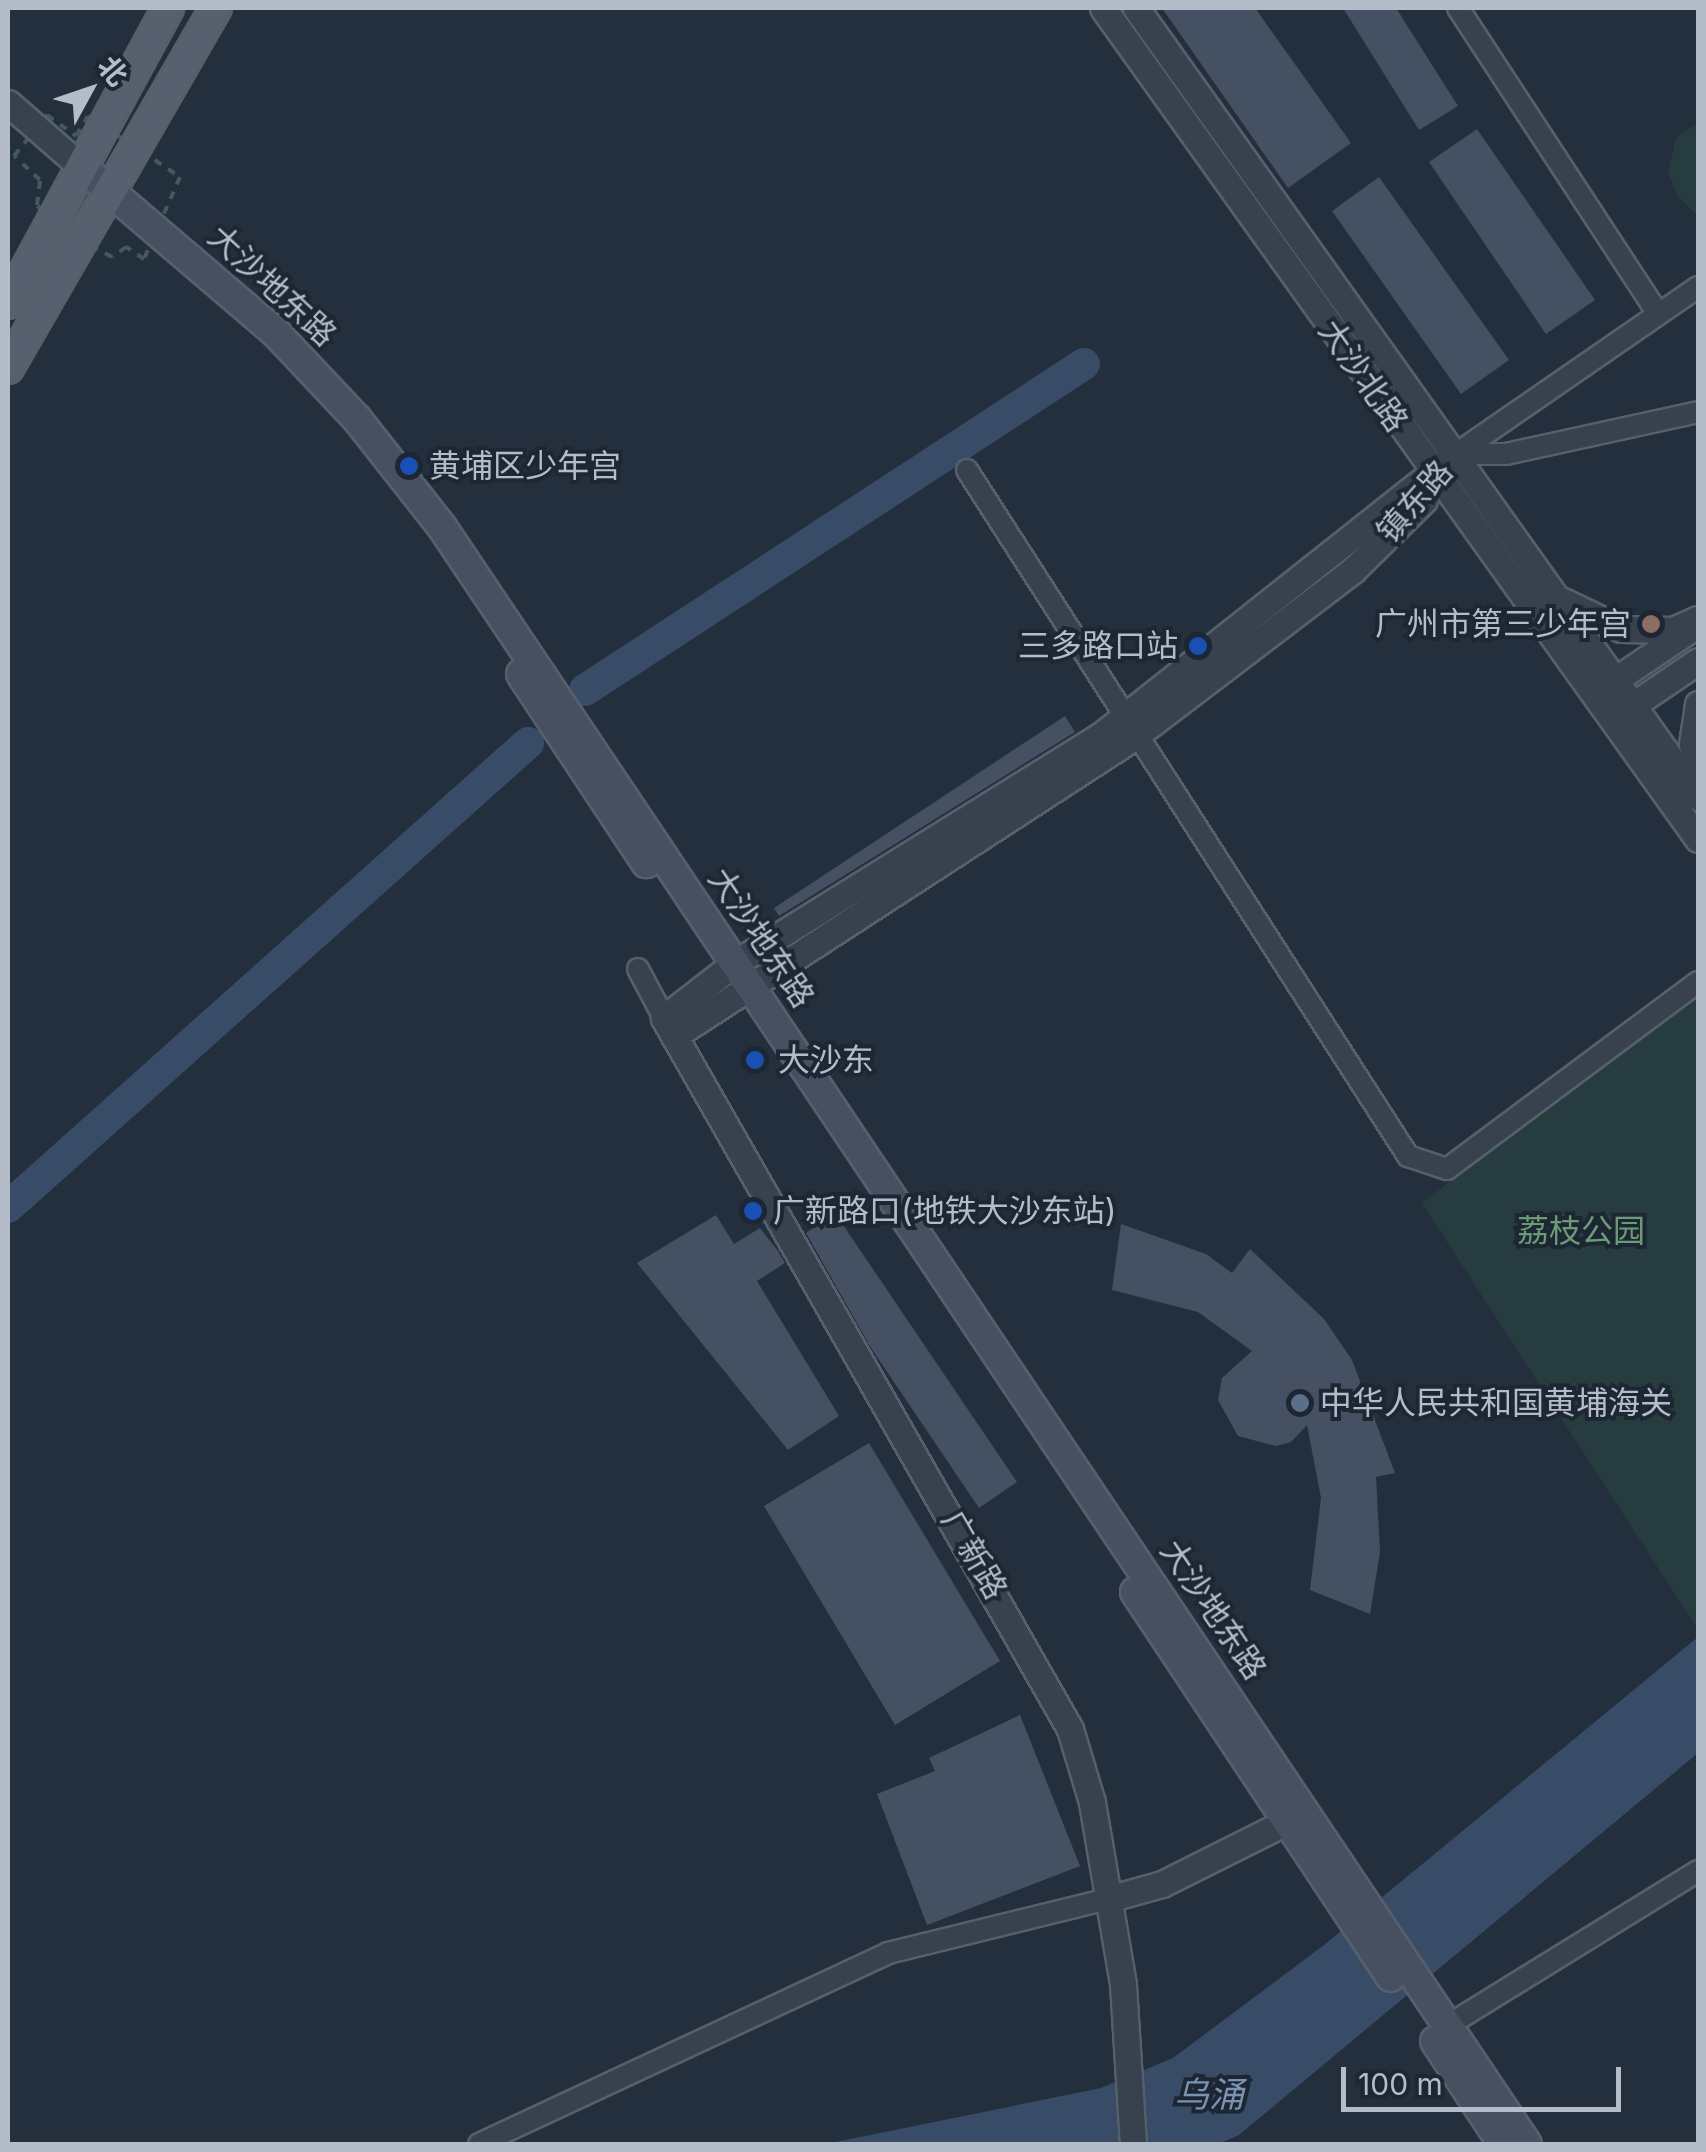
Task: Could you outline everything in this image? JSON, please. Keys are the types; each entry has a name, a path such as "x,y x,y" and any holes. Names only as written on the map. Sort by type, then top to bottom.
{"main road":[{"path":"8,303 168,8"},
{"path":"8,368 216,8"},
{"name":"大沙地东路","path":"80,176 276,333 408,482 734,978 1366,1920 1420,2002 1503,2144"},
{"name":"大沙地东路","path":"1420,2002 1447,2026 1527,2144"}],"street":[{"name":"大沙北路","path":"1102,8 1436,479 1621,714 1698,796"},
{"name":"大沙北路","path":"1136,8 1558,597 1612,682"},
{"path":"1458,8 1658,314"},
{"name":"大沙地东路","path":"8,103 80,176"},
{"name":"大沙地东路","path":"8,121 80,176"},
{"path":"1456,454 1698,287"},
{"path":"1456,454 1506,454 1698,412"},
{"name":"镇东路","path":"669,1027 734,978 1128,728 1353,570 1456,454"},
{"path":"967,470 1128,728 1408,1156 1447,1169 1698,982"},
{"path":"1558,597 1621,628 1673,630 1698,621"},
{"path":"1698,621 1612,682 1621,714 1698,661"},
{"path":"1698,704 1692,744 1698,772"},
{"name":"大沙北路","path":"1621,714 1698,839"},
{"path":"638,970 669,1027"},
{"name":"广新路","path":"669,1027 1050,1686 1081,1758 1123,1984 1124,2045 1134,2144"},
{"path":"479,2144 888,1953 1162,1884 1297,1818"},
{"path":"1447,2026 1698,1870"}],"path":[{"path":"14,156 40,180 37,205"},
{"path":"112,257 126,247 144,259"}],"green space":[{"path":"1698,123 1698,217 1677,195 1668,172 1676,138"},
{"name":"荔枝公园","path":"1698,991 1698,1627 1697,1628 1422,1203"}],"water":[{"name":"乌涌","path":"1698,1637 1698,1753 1239,2135 1218,2144 826,2144 1101,2088 1173,2058 1324,1945"}],"building":[{"path":"1162,8 1255,8 1351,143 1288,188"},
{"path":"1343,8 1396,8 1458,106 1419,130"},
{"path":"1477,129 1595,300 1546,334 1429,162"},
{"path":"1379,177 1509,360 1461,394 1332,211"},
{"path":"1065,716 1075,732 779,916 774,908"},
{"path":"835,1213 1017,1482 979,1508 871,1348 806,1233"},
{"path":"716,1215 734,1244 760,1228 778,1251 785,1263 757,1281 839,1416 788,1450 637,1263"},
{"path":"1121,1224 1206,1254 1232,1273 1250,1249 1324,1319 1352,1360 1395,1473 1376,1477 1380,1552 1370,1614 1310,1590 1321,1498 1307,1425 1291,1442 1276,1446 1238,1436 1218,1400 1222,1378 1252,1351 1198,1312 1112,1290"},
{"path":"869,1443 1000,1661 895,1725 764,1506"},
{"path":"1020,1715 1080,1866 927,1925 877,1794 935,1771 929,1758"}],"waterway":[{"path":"585,690 1084,364"},
{"path":"8,1207 528,743"}],"place":[{"name":"黄埔区少年宫","path":"409,466"},
{"name":"广州市第三少年宫","path":"1651,624"},
{"name":"三多路口站","path":"1198,646"},
{"name":"大沙东","path":"755,1060"},
{"name":"广新路口(地铁大沙东站)","path":"753,1211"},
{"name":"中华人民共和国黄埔海关","path":"1300,1403"}]}
